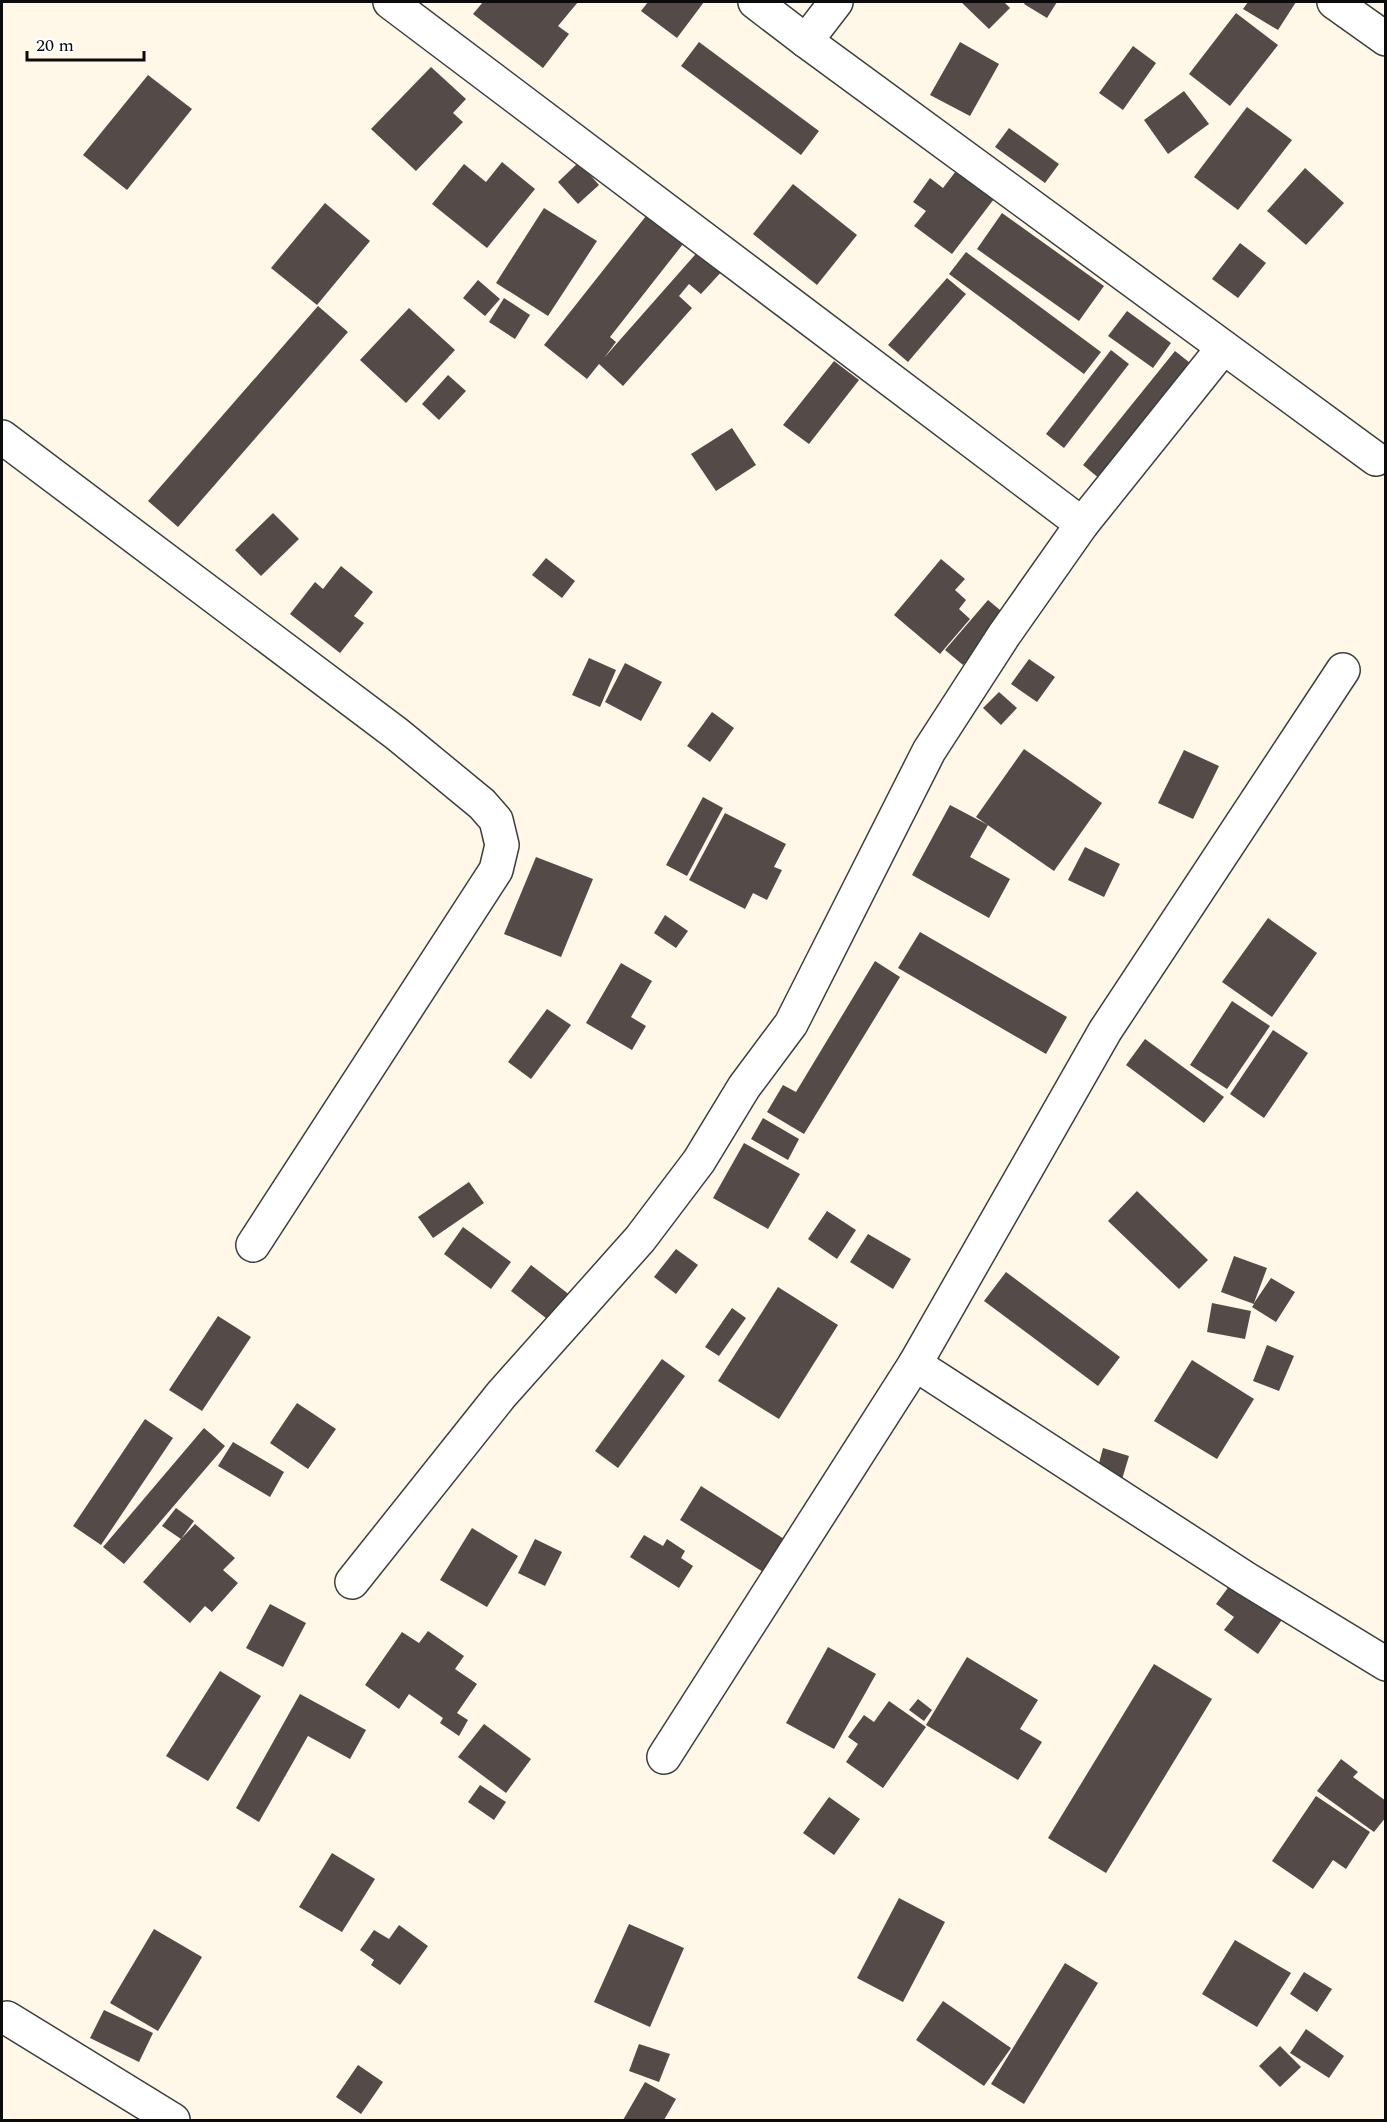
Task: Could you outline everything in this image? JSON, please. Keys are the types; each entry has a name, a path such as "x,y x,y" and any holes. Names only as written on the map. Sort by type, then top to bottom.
{"street":[{"path":"390,2 1082,524"},
{"path":"755,2 1376,459"},
{"path":"806,41 836,2"},
{"path":"1334,2 1386,39"},
{"path":"352,1582 501,1395 640,1239 699,1161 744,1087 791,1024 929,751 1004,635 1082,524 1223,348"},
{"path":"2,437 397,734 482,804 496,820 502,845 496,870 253,1245"},
{"path":"664,1757 915,1364 1105,1031 1343,670"},
{"path":"915,1364 1245,1578 1386,1664"},
{"path":"7,2018 173,2121"}],"building":[{"path":"483,2 578,2 558,26 569,34 543,68 473,14"},
{"path":"648,2 704,2 677,38 641,11"},
{"path":"961,2 1004,2 1010,8 989,29"},
{"path":"1025,2 1057,2 1047,18 1024,4"},
{"path":"1248,2 1296,2 1278,30 1243,9"},
{"path":"1236,13 1278,45 1230,106 1189,74"},
{"path":"699,42 819,131 801,155 681,66"},
{"path":"960,42 999,64 970,116 930,95"},
{"path":"1133,46 1156,63 1123,110 1099,93"},
{"path":"431,67 466,99 453,113 463,122 416,171 371,129"},
{"path":"148,75 192,109 127,190 83,155"},
{"path":"1184,91 1209,124 1168,154 1144,120"},
{"path":"1247,107 1292,140 1238,210 1194,177"},
{"path":"1009,128 1059,164 1045,183 995,147"},
{"path":"502,162 535,189 487,248 432,204 464,164 486,182"},
{"path":"579,162 599,185 578,204 558,182"},
{"path":"1305,168 1344,203 1306,245 1267,211"},
{"path":"956,171 994,199 952,254 914,226 926,211 913,202 930,178 943,188"},
{"path":"793,184 857,235 817,285 753,234"},
{"path":"325,203 370,241 317,305 271,268"},
{"path":"544,208 597,241 548,316 496,283"},
{"path":"1002,213 1104,286 1079,321 977,249"},
{"path":"646,216 683,244 610,337 616,342 604,358 701,248 724,269 701,294 689,284 679,296 692,308 623,386 599,364 587,379 544,345"},
{"path":"1240,243 1266,263 1238,298 1212,279"},
{"path":"966,252 1101,352 1084,374 949,274"},
{"path":"947,278 966,294 908,362 888,345"},
{"path":"478,280 500,299 485,316 463,298"},
{"path":"504,298 530,315 515,339 489,322"},
{"path":"318,306 348,332 178,527 148,501"},
{"path":"409,308 455,350 406,403 360,360"},
{"path":"1127,311 1171,343 1153,368 1108,336"},
{"path":"1111,350 1129,364 1064,448 1046,434"},
{"path":"1175,351 1199,370 1106,484 1083,465"},
{"path":"834,361 859,380 809,444 783,425"},
{"path":"448,375 466,391 439,420 422,404"},
{"path":"732,428 756,465 716,491 691,454"},
{"path":"273,513 299,539 261,576 235,550"},
{"path":"546,558 575,581 562,598 532,575"},
{"path":"941,559 965,579 955,590 966,600 959,609 970,619 940,654 894,615"},
{"path":"341,566 373,592 354,616 364,623 340,653 290,614 315,582 323,589"},
{"path":"988,600 1006,615 963,665 945,650"},
{"path":"589,658 616,670 600,707 572,695"},
{"path":"1029,659 1055,677 1037,702 1011,684"},
{"path":"625,663 662,682 641,721 605,702"},
{"path":"999,692 1017,708 1001,725 983,708"},
{"path":"712,712 734,728 710,762 687,746"},
{"path":"1024,749 1102,803 1054,871 976,817"},
{"path":"1184,750 1219,766 1193,819 1158,803"},
{"path":"703,797 723,808 687,876 666,865"},
{"path":"950,805 988,825 970,857 1010,879 989,918 912,875"},
{"path":"725,813 786,844 774,867 782,870 767,900 753,893 745,909 689,880"},
{"path":"1085,847 1120,864 1104,897 1068,880"},
{"path":"536,857 593,879 561,957 504,934"},
{"path":"665,915 688,931 676,948 654,933"},
{"path":"1268,918 1317,953 1272,1017 1222,982"},
{"path":"920,932 1067,1017 1046,1054 898,968"},
{"path":"875,961 900,977 804,1134 767,1112 783,1085 796,1092"},
{"path":"621,963 652,981 631,1017 646,1026 632,1050 586,1023"},
{"path":"1232,1001 1270,1026 1227,1089 1190,1065"},
{"path":"547,1009 571,1025 531,1079 508,1062"},
{"path":"1273,1030 1308,1053 1264,1118 1230,1094"},
{"path":"1145,1039 1224,1097 1204,1123 1126,1065"},
{"path":"763,1118 799,1139 788,1160 751,1139"},
{"path":"744,1143 800,1174 768,1229 713,1198"},
{"path":"469,1182 484,1203 433,1238 418,1217"},
{"path":"1137,1191 1208,1260 1179,1289 1108,1221"},
{"path":"827,1211 856,1230 837,1259 808,1239"},
{"path":"463,1227 511,1262 491,1289 444,1254"},
{"path":"868,1234 911,1259 893,1289 850,1262"},
{"path":"676,1249 698,1265 676,1294 654,1277"},
{"path":"1234,1256 1267,1268 1254,1303 1271,1278 1295,1292 1276,1322 1252,1307 1254,1304 1221,1292"},
{"path":"531,1265 575,1299 555,1325 511,1291"},
{"path":"1006,1272 1120,1357 1098,1386 984,1301"},
{"path":"778,1287 838,1325 779,1419 718,1381"},
{"path":"1212,1303 1251,1311 1245,1339 1207,1332"},
{"path":"732,1308 746,1318 719,1356 705,1347"},
{"path":"218,1316 251,1337 202,1411 169,1390"},
{"path":"1267,1345 1294,1356 1279,1391 1253,1381"},
{"path":"662,1359 685,1376 618,1468 595,1451"},
{"path":"1192,1360 1254,1399 1217,1459 1154,1421"},
{"path":"297,1403 336,1429 308,1469 270,1443"},
{"path":"145,1419 173,1438 101,1545 73,1526"},
{"path":"204,1428 225,1446 124,1564 103,1547"},
{"path":"233,1442 284,1472 270,1497 218,1466"},
{"path":"1103,1448 1129,1456 1120,1486 1095,1478"},
{"path":"701,1486 792,1544 771,1577 680,1520"},
{"path":"176,1508 194,1521 181,1539 162,1526"},
{"path":"195,1524 235,1558 223,1570 238,1583 212,1612 205,1606 190,1623 143,1582"},
{"path":"472,1528 518,1556 487,1607 440,1580"},
{"path":"644,1535 663,1546 667,1539 685,1551 681,1558 693,1566 679,1588 630,1557"},
{"path":"535,1539 562,1552 545,1586 518,1573"},
{"path":"1235,1578 1286,1614 1258,1654 1224,1630 1234,1617 1216,1604"},
{"path":"270,1604 306,1623 283,1667 246,1648"},
{"path":"428,1631 464,1656 455,1669 477,1684 457,1713 468,1720 459,1736 440,1723 443,1718 409,1694 399,1709 365,1685 402,1632 419,1643"},
{"path":"828,1647 876,1674 834,1749 786,1723"},
{"path":"967,1657 1038,1700 1020,1729 1042,1742 1018,1780 926,1725"},
{"path":"1154,1664 1212,1699 1106,1873 1048,1838"},
{"path":"220,1671 261,1696 208,1781 166,1756"},
{"path":"300,1694 366,1730 350,1759 308,1736 259,1822 236,1808"},
{"path":"918,1699 932,1710 924,1721 909,1710"},
{"path":"889,1701 926,1727 883,1788 846,1762 858,1744 848,1737 864,1715 874,1722"},
{"path":"484,1724 531,1759 506,1793 458,1757"},
{"path":"1341,1759 1358,1772 1353,1777 1386,1801 1386,1817 1374,1832 1317,1791"},
{"path":"480,1785 506,1802 494,1820 468,1802"},
{"path":"1316,1796 1370,1832 1346,1869 1333,1860 1313,1889 1272,1861"},
{"path":"829,1797 860,1819 834,1855 803,1833"},
{"path":"332,1853 375,1879 342,1932 299,1907"},
{"path":"899,1898 945,1922 903,2002 857,1978"},
{"path":"629,1924 684,1948 650,2027 594,2002"},
{"path":"399,1925 428,1946 400,1985 371,1965 374,1960 360,1950 374,1930 389,1939"},
{"path":"154,1929 202,1957 158,2031 110,2003"},
{"path":"1235,1940 1291,1973 1257,2027 1202,1994"},
{"path":"1065,1963 1098,1983 1024,2104 991,2084"},
{"path":"1304,1972 1332,1989 1317,2012 1290,1994"},
{"path":"943,2001 1011,2048 984,2086 916,2040"},
{"path":"104,2010 153,2033 139,2062 90,2038"},
{"path":"1306,2029 1344,2056 1329,2078 1290,2053"},
{"path":"639,2044 670,2054 659,2082 629,2071"},
{"path":"1280,2046 1301,2067 1280,2087 1259,2066"},
{"path":"358,2065 383,2082 361,2114 336,2097"},
{"path":"645,2082 676,2099 664,2120 623,2120"}]}
